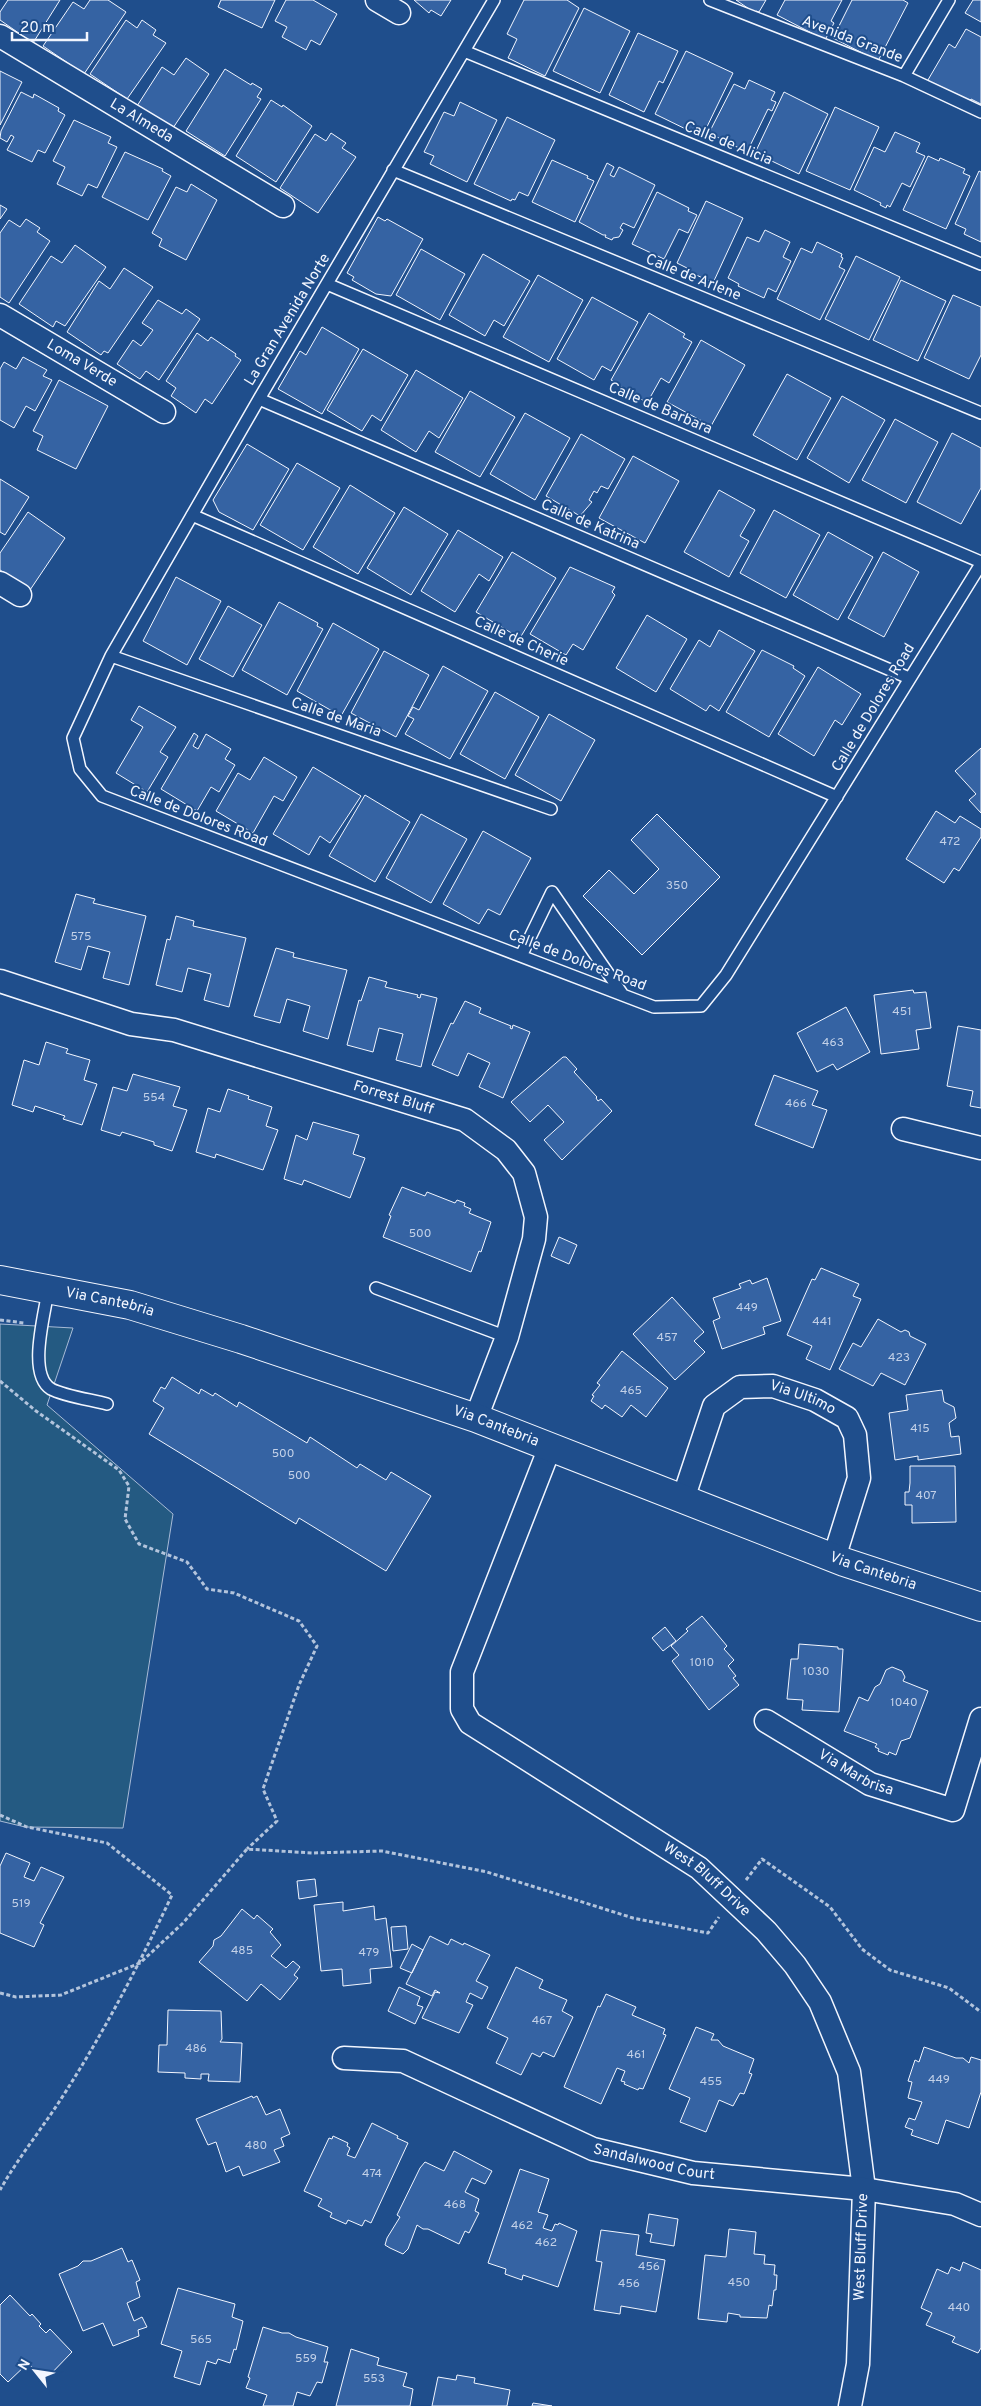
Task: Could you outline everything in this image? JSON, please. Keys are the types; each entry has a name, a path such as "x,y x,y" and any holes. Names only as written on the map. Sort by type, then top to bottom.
{"main road":[{"name":"Via Cantebria","path":"0,1280 48,1288 140,1308 241,1339 476,1418 834,1558 981,1606"}],"street":[{"path":"377,0 399,13"},
{"name":"La Almeda","path":"0,36 283,206"},
{"name":"Loma Verde","path":"0,314 164,412"},
{"path":"0,583 20,594"},
{"name":"Forrest Bluff","path":"0,981 131,1024 174,1030 464,1120 506,1150 524,1173 536,1217 534,1239 507,1337 476,1418"},
{"path":"903,1129 981,1148"},
{"name":"Via Ultimo","path":"683,1499 714,1406 740,1387 773,1386 815,1400 846,1418 855,1435 860,1478 834,1558"},
{"name":"West Bluff Drive","path":"550,1447 462,1672 462,1709 470,1723 699,1868 766,1931 795,1965 820,2002 849,2072 864,2189 858,2364 850,2406"},
{"name":"Via Marbrisa","path":"766,1721 870,1784 953,1810 981,1720"},
{"name":"Sandalwood Court","path":"344,2058 403,2060 593,2150 693,2173 864,2189 955,2204 981,2215"}],"lane":[{"name":"La Gran Avenida Norte","path":"111,656 259,399 494,0"},
{"name":"Avenida Grande","path":"710,0 904,76 981,112"},
{"path":"904,76 949,0"},
{"name":"Calle de Alicia","path":"464,51 981,264"},
{"name":"Calle de Arlene","path":"393,170 981,413"},
{"name":"Calle de Barbara","path":"327,284 981,563"},
{"name":"Calle de Katrina","path":"259,399 909,678"},
{"name":"Calle de Cherie","path":"192,515 837,797"},
{"name":"Calle de Dolores Road","path":"111,656 73,738 80,769 102,796 654,1007 701,1006 726,975 981,563"},
{"name":"Calle de Maria","path":"111,656 551,809"},
{"path":"521,956 552,892 623,995"},
{"path":"48,1288 37,1365 43,1382 52,1390 107,1404"},
{"path":"376,1288 507,1337"}],"path":[{"path":"0,1381 36,1410 119,1470 129,1486 125,1519 140,1544 188,1562 207,1589 234,1593 299,1621 317,1646 299,1685 263,1789 277,1821 247,1849 183,1923 140,1963 61,1996 16,1997 0,1993"},
{"path":"0,1815 26,1827 107,1843 172,1895 140,1963 61,2098 16,2161 0,2190"},
{"path":"247,1849 312,1853 382,1851 487,1872 633,1918 708,1933 731,1898 762,1859 830,1907 862,1949 890,1970 949,1988 981,2012"}],"shaded area":[{"path":"0,1324 73,1328 47,1405 173,1514 123,1828 25,1827 0,1821"}],"building":[{"path":"8,0 60,0 33,43 0,20 0,12"},
{"path":"90,0 108,0 126,12 84,74 43,46 73,2 84,9"},
{"path":"221,0 275,0 262,28 218,7"},
{"path":"286,0 313,0 337,14 320,45 311,40 306,50 282,37 287,27 275,21"},
{"path":"414,0 451,0 441,16 431,10 429,13"},
{"path":"524,0 567,0 579,8 545,76 508,58 517,39 507,34"},
{"path":"736,0 766,0 759,12 756,11 755,13"},
{"path":"785,0 842,0 831,21 834,23 825,40 777,15"},
{"path":"852,0 903,0 908,3 878,61 833,38"},
{"path":"973,0 981,0 981,22 965,13"},
{"path":"584,8 630,31 600,93 553,71"},
{"path":"126,20 137,28 142,20 156,30 153,35 166,43 127,99 90,74"},
{"path":"966,29 981,37 981,104 971,99 966,108 925,85 949,44 955,48"},
{"path":"638,33 678,51 663,83 659,81 644,112 609,95"},
{"path":"686,51 733,73 702,137 655,114"},
{"path":"186,58 209,74 171,131 137,106 162,67 174,75"},
{"path":"225,69 251,85 252,83 262,89 257,97 261,99 225,156 186,131"},
{"path":"0,71 22,82 0,125"},
{"path":"749,80 775,92 771,100 776,102 772,111 768,109 747,152 709,133 734,84 745,89"},
{"path":"21,92 33,98 34,94 59,108 58,111 65,115 45,153 38,150 32,162 7,150 14,137 11,135 7,142 0,138 1,131"},
{"path":"784,92 828,114 799,174 755,153"},
{"path":"271,100 282,107 283,105 312,126 276,182 236,156"},
{"path":"460,102 497,120 467,182 430,164 434,156 424,152 444,112 454,116"},
{"path":"835,107 879,127 850,190 806,171"},
{"path":"507,117 555,140 528,196 519,192 515,200 512,199 511,201 474,184"},
{"path":"74,120 111,137 108,143 117,147 97,188 88,184 82,196 57,184 65,167 53,161"},
{"path":"895,132 920,143 916,152 925,156 910,187 902,183 890,207 887,205 886,208 880,205 881,203 854,190 874,147 885,152"},
{"path":"331,133 346,143 342,148 356,157 318,213 280,188 315,134 326,141"},
{"path":"125,152 163,169 162,171 171,176 148,220 102,197"},
{"path":"928,156 939,161 940,158 965,169 963,173 970,176 946,229 903,210"},
{"path":"552,160 588,176 587,178 594,181 575,222 532,202"},
{"path":"607,163 614,167 610,175 614,177 619,167 655,185 634,228 623,223 620,228 623,230 619,237 612,240 605,237 606,235 579,222"},
{"path":"979,171 981,172 981,242 964,234 966,229 955,224"},
{"path":"191,184 217,200 186,260 159,246 162,239 152,233 176,187 187,192"},
{"path":"657,192 689,208 688,211 697,215 688,233 679,229 664,259 632,244"},
{"path":"706,201 743,218 713,283 686,270 687,268 677,263"},
{"path":"0,205 7,209 0,219"},
{"path":"378,217 385,221 387,219 423,239 391,296 376,294 352,280 354,277 347,273"},
{"path":"26,219 40,228 37,232 50,241 9,303 0,297 0,233 9,220 20,227"},
{"path":"765,230 790,242 783,257 791,261 776,292 768,288 764,298 738,286 739,284 728,278 747,237 759,242"},
{"path":"817,242 842,254 841,257 843,258 839,267 845,270 820,320 777,299 801,248 812,253"},
{"path":"75,245 106,267 65,326 56,321 53,327 19,304 51,256 62,263"},
{"path":"421,249 465,274 440,320 396,295"},
{"path":"483,254 530,281 504,326 494,320 485,336 449,315"},
{"path":"856,256 900,277 869,340 825,319"},
{"path":"124,268 153,287 108,353 104,351 101,355 67,332 99,281 110,289"},
{"path":"538,275 583,300 549,362 503,337"},
{"path":"901,280 946,301 918,361 873,340"},
{"path":"953,295 981,307 981,355 969,379 924,358"},
{"path":"592,297 638,322 611,371 602,366 594,380 557,359"},
{"path":"158,300 182,314 186,309 200,319 159,380 146,371 140,379 117,364 133,340 141,346 153,330 142,323"},
{"path":"649,313 685,334 683,337 692,342 669,383 661,378 647,403 611,380"},
{"path":"322,327 359,349 322,414 278,389 300,351 306,355"},
{"path":"197,333 208,341 211,337 236,354 235,356 241,360 212,404 205,399 196,413 171,396 176,388 166,381"},
{"path":"701,340 745,365 711,426 667,402"},
{"path":"363,349 408,375 381,421 372,415 362,431 327,410"},
{"path":"23,357 47,370 43,376 52,380 35,411 26,406 14,428 0,420 0,369 4,362 16,369"},
{"path":"416,370 463,398 439,438 429,431 416,452 381,430"},
{"path":"787,374 831,398 797,460 753,435"},
{"path":"59,380 108,406 76,469 37,450 43,436 33,431"},
{"path":"470,391 515,417 480,477 435,452"},
{"path":"842,396 885,420 849,483 807,458"},
{"path":"525,413 570,438 535,500 490,474"},
{"path":"895,419 938,442 906,503 862,480"},
{"path":"952,433 981,448 981,488 961,524 917,502"},
{"path":"581,434 625,459 608,489 601,486 597,493 594,491 589,500 592,502 580,516 546,496"},
{"path":"247,444 289,469 253,530 219,512 213,500"},
{"path":"633,456 679,481 645,543 599,518"},
{"path":"297,463 340,488 303,550 260,525"},
{"path":"0,479 29,497 5,535 0,532"},
{"path":"350,485 395,513 358,574 313,547"},
{"path":"719,490 755,510 740,536 749,541 729,577 684,552"},
{"path":"404,507 448,534 411,595 367,568"},
{"path":"774,510 820,535 786,598 740,573"},
{"path":"28,512 65,538 30,590 0,570 0,553"},
{"path":"458,530 503,557 489,581 479,574 455,612 421,591"},
{"path":"828,532 873,557 838,620 793,595"},
{"path":"512,552 556,578 520,638 476,612"},
{"path":"883,552 919,572 884,637 848,618"},
{"path":"570,567 615,587 612,592 615,595 583,650 573,644 566,655 530,634"},
{"path":"176,577 221,601 187,665 143,641"},
{"path":"279,602 318,623 317,626 323,629 287,695 242,670"},
{"path":"228,606 262,625 233,677 199,659"},
{"path":"647,615 687,639 656,692 616,668"},
{"path":"333,623 379,649 341,716 297,691"},
{"path":"719,630 755,651 719,711 710,705 706,711 670,689 699,640 710,647"},
{"path":"762,650 794,666 793,668 805,676 769,737 726,712"},
{"path":"384,651 429,675 396,737 351,713"},
{"path":"443,666 488,691 450,759 405,734 414,719 408,716 413,707 419,710"},
{"path":"818,667 861,694 842,725 835,720 814,756 778,734"},
{"path":"495,692 539,717 505,779 460,754"},
{"path":"139,706 176,727 160,752 168,757 147,792 116,773 143,727 131,720"},
{"path":"549,714 595,740 561,801 515,775"},
{"path":"194,733 198,736 193,746 198,749 206,734 231,749 225,759 235,765 219,792 211,787 197,811 161,789"},
{"path":"981,748 981,813 969,800 976,794 955,771"},
{"path":"264,757 297,777 283,801 274,796 253,833 216,811 238,773 250,780"},
{"path":"313,767 361,796 330,843 320,836 309,855 273,834"},
{"path":"365,795 410,822 375,882 329,856"},
{"path":"936,811 955,823 960,816 981,829 981,837 959,871 954,868 944,883 906,859"},
{"path":"421,814 467,839 431,903 386,878"},
{"path":"657,814 720,877 642,955 583,896 609,870 634,894 659,869 631,840"},
{"path":"483,831 531,858 500,915 488,909 479,924 443,904"},
{"path":"76,894 95,899 93,903 146,916 129,985 103,978 110,952 88,946 81,970 55,962"},
{"path":"176,916 194,921 193,926 246,938 229,1007 204,1000 211,974 188,968 182,992 156,985 167,939 170,940"},
{"path":"276,948 294,953 293,957 347,970 328,1039 303,1031 310,1006 287,999 280,1023 254,1016"},
{"path":"369,977 387,982 385,987 418,995 417,997 420,998 421,994 437,998 421,1067 396,1060 403,1034 379,1028 373,1052 347,1045 359,1000 361,1001"},
{"path":"913,990 914,993 926,992 931,1028 916,1030 919,1049 881,1054 874,995"},
{"path":"465,1001 481,1008 479,1013 511,1026 510,1028 512,1029 513,1025 530,1032 503,1098 479,1087 490,1063 468,1053 458,1076 432,1065 451,1023 453,1024"},
{"path":"846,1007 870,1052 837,1070 833,1064 817,1072 797,1033"},
{"path":"958,1026 981,1030 981,1108 970,1106 973,1091 947,1086"},
{"path":"46,1042 68,1049 66,1053 90,1060 84,1080 97,1084 82,1125 63,1119 65,1116 35,1106 33,1112 12,1105 24,1060 39,1065"},
{"path":"563,1057 566,1057 577,1069 574,1072 597,1097 598,1101 601,1099 612,1111 562,1160 544,1140 564,1122 548,1105 530,1122 511,1102"},
{"path":"133,1074 180,1087 173,1106 187,1110 172,1151 154,1145 154,1142 122,1132 120,1136 101,1130 113,1087 127,1091"},
{"path":"774,1075 818,1091 812,1105 827,1110 813,1148 755,1125"},
{"path":"228,1089 249,1096 248,1099 272,1107 266,1126 278,1130 263,1170 216,1154 215,1158 196,1152 208,1108 220,1112"},
{"path":"313,1122 359,1135 353,1154 365,1158 350,1198 304,1180 302,1185 284,1179 296,1135 307,1140"},
{"path":"402,1187 425,1196 427,1192 455,1203 457,1200 465,1203 464,1206 471,1209 469,1213 491,1222 481,1252 479,1251 471,1272 383,1237 391,1216 389,1215"},
{"path":"559,1237 577,1245 569,1264 551,1256"},
{"path":"821,1268 859,1284 853,1296 861,1299 830,1370 806,1359 812,1346 787,1335 812,1279 815,1280"},
{"path":"767,1278 781,1321 763,1327 765,1334 722,1349 713,1321 720,1318 713,1298 741,1288 739,1284 750,1280 752,1284"},
{"path":"672,1297 704,1332 694,1341 705,1352 675,1380 633,1334"},
{"path":"878,1319 901,1332 905,1330 909,1332 910,1336 926,1344 905,1385 881,1373 873,1386 839,1369 853,1343 861,1347"},
{"path":"622,1351 668,1388 646,1417 631,1405 622,1417 605,1405 602,1409 591,1401 594,1396 592,1395 600,1385 597,1383"},
{"path":"172,1377 199,1394 201,1389 213,1396 215,1393 237,1407 239,1402 307,1443 310,1437 357,1468 360,1464 386,1480 391,1472 431,1496 386,1571 299,1518 296,1524 149,1434 164,1408 153,1401 161,1387 165,1389"},
{"path":"942,1390 944,1402 954,1407 956,1418 949,1423 951,1437 959,1436 961,1454 918,1460 918,1456 895,1460 889,1413 908,1410 906,1395"},
{"path":"910,1466 955,1466 956,1522 912,1523 912,1505 905,1505 905,1492 909,1492"},
{"path":"702,1616 727,1646 724,1649 734,1660 728,1666 736,1676 733,1678 739,1685 709,1710 672,1661 679,1655 671,1646 688,1631 686,1629"},
{"path":"665,1627 676,1641 663,1651 652,1638"},
{"path":"799,1644 843,1649 839,1712 802,1710 803,1700 787,1699 791,1659 798,1659"},
{"path":"892,1667 902,1671 905,1677 903,1681 928,1691 910,1738 901,1741 896,1755 889,1752 888,1755 878,1751 879,1749 875,1747 877,1744 844,1731 859,1697 868,1701 875,1687 880,1684 886,1670"},
{"path":"6,1853 30,1863 24,1877 34,1881 41,1867 64,1877 40,1923 44,1925 34,1947 0,1933 0,1866"},
{"path":"315,1879 317,1896 299,1899 297,1881"},
{"path":"343,1902 343,1911 374,1906 375,1920 386,1918 392,1967 370,1969 371,1983 343,1986 342,1969 321,1971 314,1905"},
{"path":"242,1909 254,1919 257,1915 273,1929 270,1932 281,1945 271,1956 286,1968 293,1961 300,1967 294,1975 298,1978 280,2000 261,1984 247,2001 199,1962 213,1946 214,1940 221,1936"},
{"path":"406,1926 408,1949 393,1951 391,1927"},
{"path":"430,1936 448,1945 451,1939 463,1945 464,1943 490,1955 476,1981 488,1987 482,1999 470,1993 466,2002 473,2005 459,2033 422,2018 435,1992 440,1993 435,1990 432,1996 406,1984"},
{"path":"412,1944 423,1950 412,1973 400,1968"},
{"path":"516,1967 543,1980 539,1988 567,2000 562,2011 573,2017 554,2057 543,2052 540,2057 532,2053 521,2075 496,2063 508,2038 487,2028"},
{"path":"399,1987 420,1997 417,2005 423,2007 415,2024 388,2011"},
{"path":"606,1994 636,2007 632,2015 665,2029 663,2034 666,2035 643,2089 639,2088 638,2090 624,2084 625,2082 621,2081 625,2071 617,2068 601,2104 564,2087 598,2006 600,2007"},
{"path":"168,2010 221,2011 222,2039 220,2042 242,2043 240,2082 208,2081 209,2074 201,2074 201,2079 185,2078 185,2073 158,2072 159,2045 167,2045"},
{"path":"696,2027 714,2034 711,2040 718,2040 723,2046 754,2059 749,2073 752,2074 744,2094 740,2093 733,2106 719,2100 706,2132 680,2122 690,2098 669,2089"},
{"path":"924,2047 956,2058 963,2058 969,2063 971,2057 981,2060 981,2092 969,2128 946,2120 938,2144 911,2135 913,2130 905,2127 909,2118 915,2120 922,2102 908,2098 912,2082 908,2081 915,2060 919,2062"},
{"path":"252,2096 253,2098 257,2096 266,2115 280,2109 290,2134 281,2138 284,2146 274,2150 280,2162 243,2176 239,2166 226,2172 216,2142 208,2145 196,2119"},
{"path":"372,2123 408,2143 371,2223 365,2220 362,2226 348,2220 346,2224 330,2217 332,2213 318,2206 322,2199 304,2191 329,2138 332,2139 333,2136 348,2143 347,2146 350,2148 347,2155 355,2158"},
{"path":"454,2151 492,2171 485,2184 472,2178 465,2192 479,2199 475,2211 479,2213 469,2233 465,2231 459,2244 417,2225 408,2249 403,2254 385,2245 387,2238 400,2217 397,2215 420,2168 425,2162 444,2171"},
{"path":"520,2169 549,2179 538,2212 548,2215 543,2228 552,2231 555,2224 558,2225 559,2223 577,2231 558,2287 523,2275 522,2280 505,2274 506,2269 488,2263"},
{"path":"649,2214 678,2219 674,2246 650,2242 652,2234 646,2233"},
{"path":"729,2229 756,2232 754,2254 765,2255 764,2264 775,2265 774,2275 777,2275 776,2290 774,2290 772,2306 769,2305 767,2318 740,2317 740,2315 728,2313 727,2322 698,2319 705,2255 726,2257"},
{"path":"601,2230 639,2235 636,2255 665,2260 656,2312 621,2306 620,2314 594,2310 602,2262 596,2261"},
{"path":"122,2248 128,2262 132,2260 140,2280 136,2282 140,2297 127,2303 134,2321 142,2317 147,2327 138,2330 139,2336 113,2346 103,2323 83,2331 59,2274 78,2266 83,2261 91,2261"},
{"path":"963,2262 981,2270 981,2348 978,2353 952,2342 955,2337 926,2325 932,2313 921,2308 937,2269 948,2274 951,2267 960,2271"},
{"path":"178,2288 235,2304 232,2317 243,2321 236,2350 234,2349 230,2363 218,2359 216,2364 207,2361 200,2385 174,2377 182,2351 161,2344"},
{"path":"10,2295 30,2316 32,2314 46,2333 50,2329 72,2352 44,2381 28,2363 8,2382 0,2374 0,2305"},
{"path":"263,2327 282,2333 289,2333 328,2347 324,2362 328,2362 322,2383 317,2382 310,2396 297,2392 293,2406 263,2406 267,2395 246,2388"},
{"path":"351,2349 379,2358 377,2365 407,2373 403,2386 413,2389 410,2406 336,2406"},
{"path":"457,2375 475,2378 474,2383 510,2390 507,2406 432,2406 438,2377 456,2380"},
{"path":"533,2403 552,2406 532,2406"}]}
